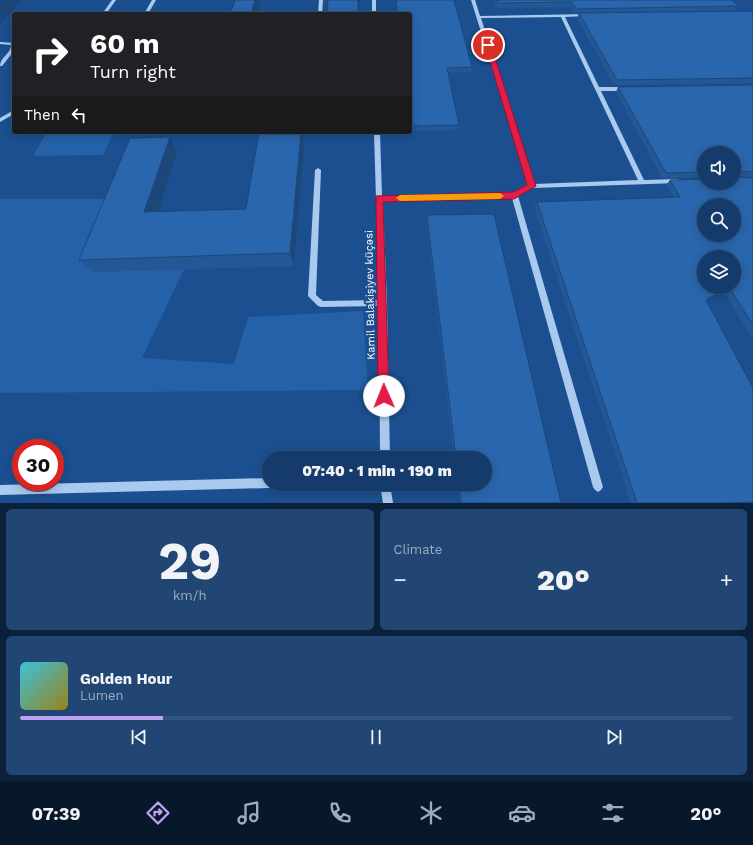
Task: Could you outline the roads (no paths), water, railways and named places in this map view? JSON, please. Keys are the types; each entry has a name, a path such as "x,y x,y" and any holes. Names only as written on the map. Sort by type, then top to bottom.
{"street":[{"path":"105,12 114,0"},
{"path":"147,12 154,0"},
{"path":"320,12 321,0"},
{"path":"374,0 374,12"},
{"path":"473,0 532,186"},
{"path":"479,17 594,15"},
{"path":"562,16 642,182"},
{"path":"0,43 12,44"},
{"path":"0,65 12,50"},
{"path":"597,89 636,88"},
{"path":"0,120 12,113"},
{"name":"Kamil Balakişiyev küçəsi","path":"377,134 383,303 385,451"},
{"path":"318,170 312,296 321,304 383,303"},
{"path":"379,199 514,196 532,186 688,180"},
{"path":"514,196 598,487"},
{"path":"0,490 262,483"},
{"path":"386,491 388,503"}]}
